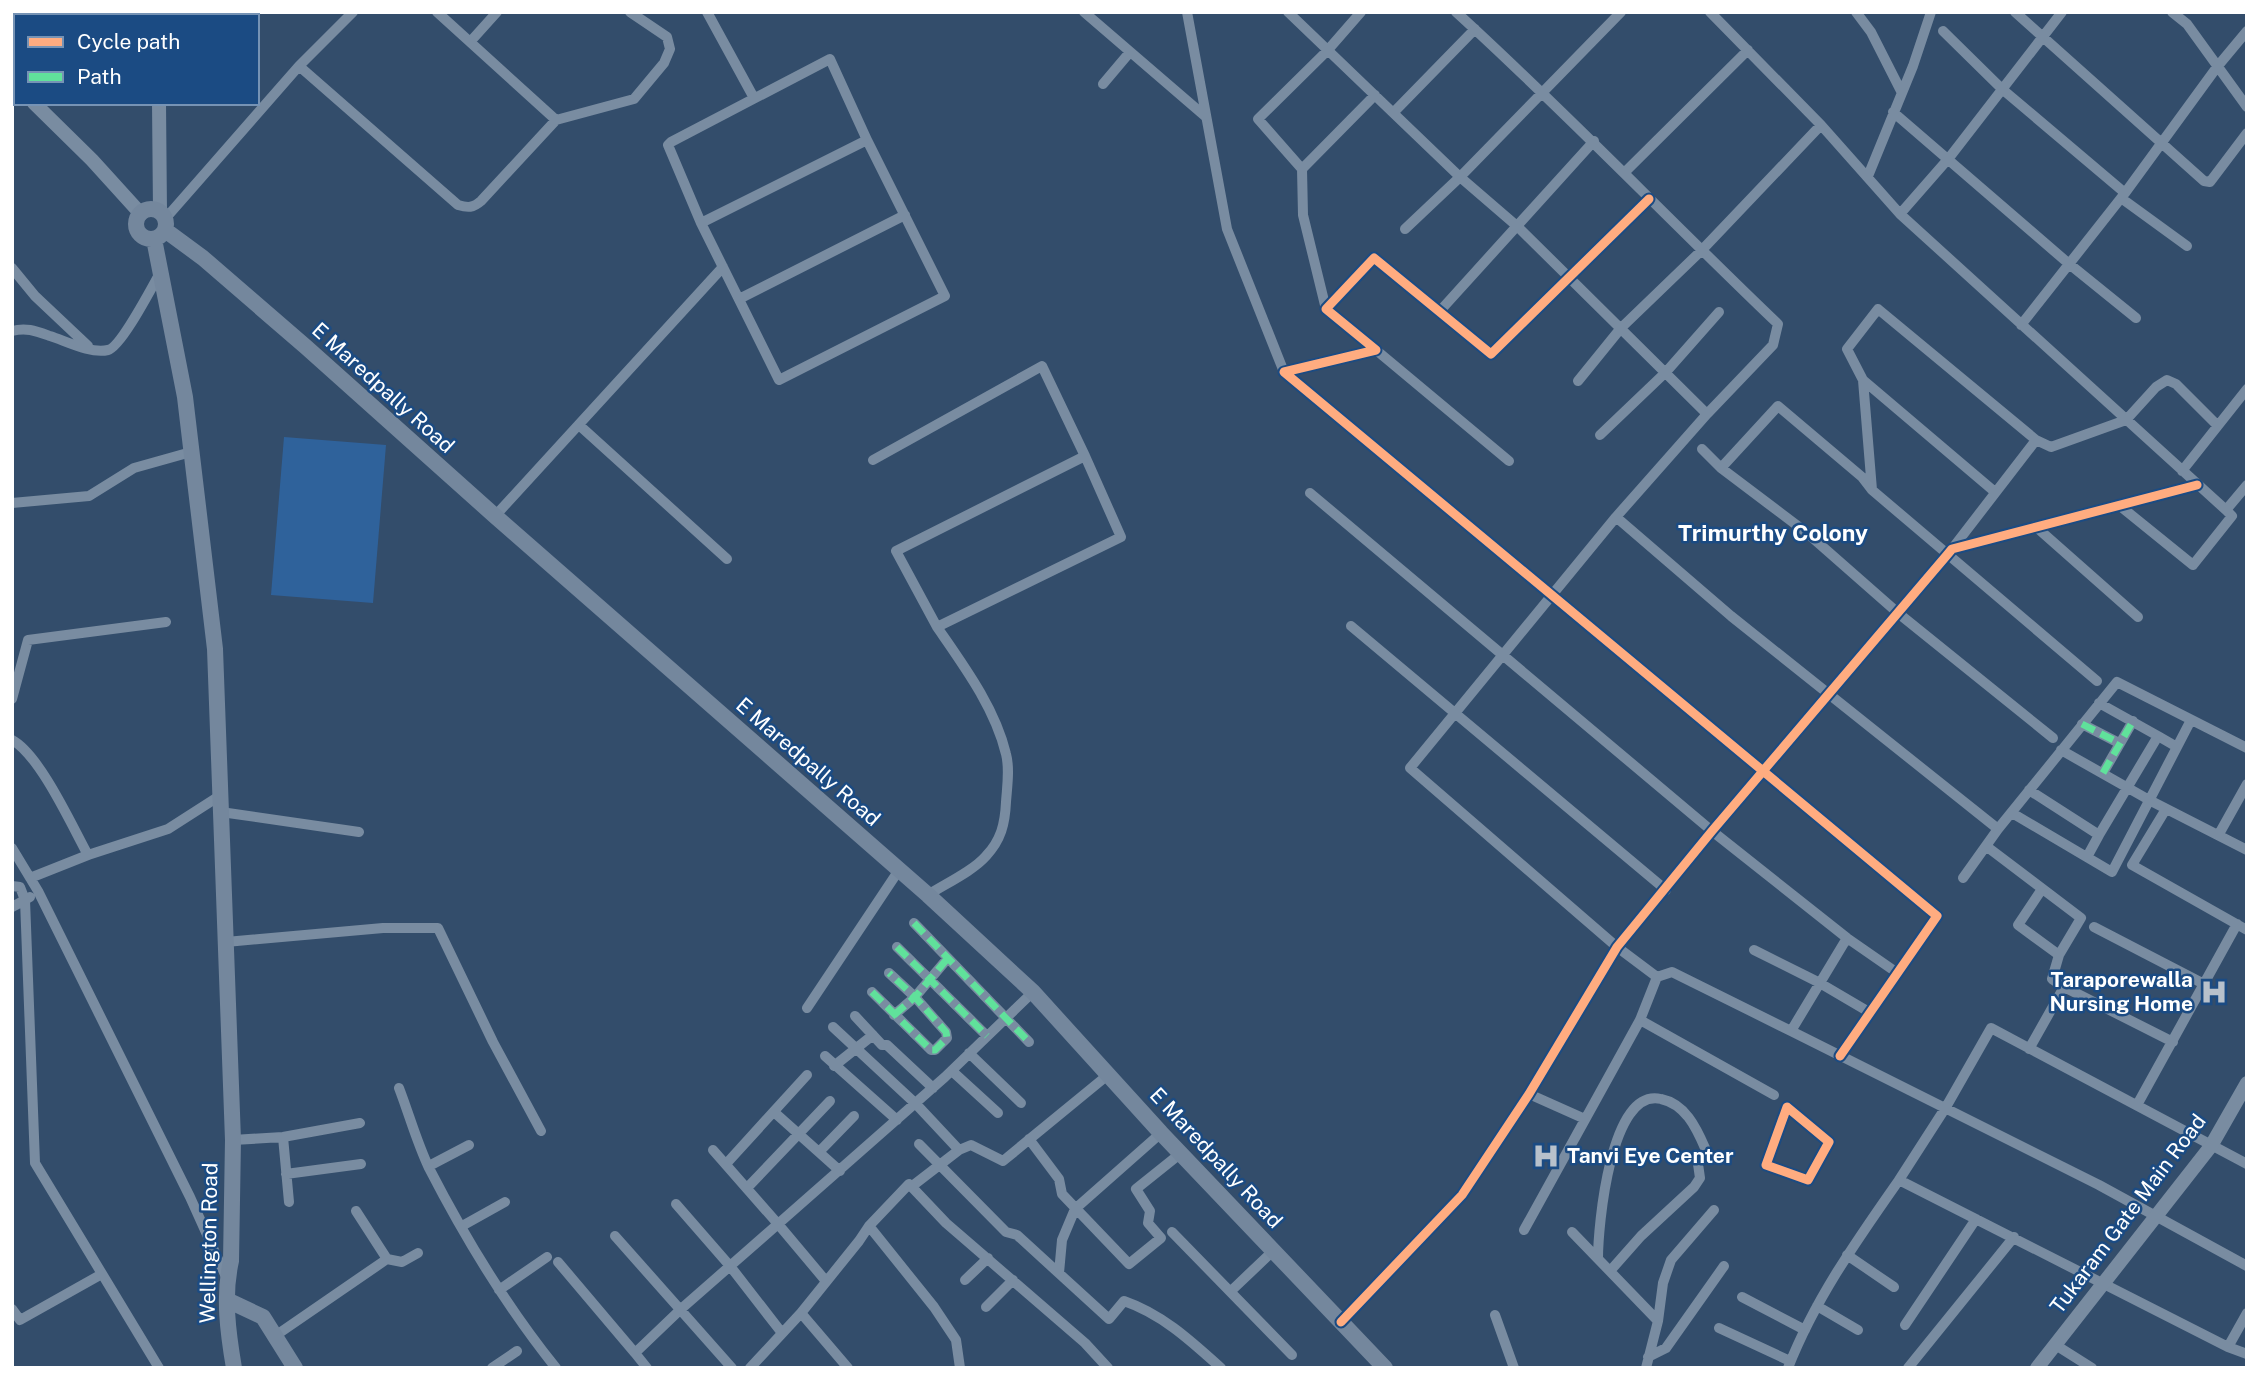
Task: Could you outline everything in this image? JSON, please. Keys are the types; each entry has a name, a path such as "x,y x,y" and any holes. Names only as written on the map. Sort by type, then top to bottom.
{"main road":[{"path":"150,209 161,225 145,238 139,233 136,224 141,214 150,209"},
{"name":"Wellington Road","path":"161,225 160,273 185,397 215,649 233,1140 231,1261 227,1279 227,1300 228,1333 234,1368"},
{"name":"E Maredpally Road","path":"161,225 306,347 928,895 1032,992 1161,1133 1385,1368"},
{"path":"227,1300 263,1317 295,1368"}],"street":[{"path":"161,225 299,66 353,12"},
{"path":"437,12 556,120"},
{"path":"470,41 497,12"},
{"path":"299,66 458,205 475,207 556,120 634,99 664,63 670,49 667,37 630,12"},
{"path":"707,12 754,98"},
{"path":"1084,12 1206,117"},
{"path":"1187,12 1227,229 1284,372 1937,916 1840,1056"},
{"path":"1288,12 1460,177 1518,227 1707,414"},
{"path":"1361,12 1327,51 1258,119 1302,169 1303,215 1326,309 1509,461"},
{"path":"1456,12 1594,141 1701,251 1778,324 1773,345 1707,414 1616,517 1410,768 1617,947 1657,977"},
{"path":"1603,12 1612,21"},
{"path":"1405,229 1460,177 1620,12"},
{"path":"1710,12 1821,125 1900,214 2232,516 2193,565 2119,505"},
{"path":"1856,12 1871,32 1902,93"},
{"path":"1867,176 1913,66 1931,12"},
{"path":"2015,12 2207,182 2210,182 2247,133"},
{"path":"1900,214 1950,159 2062,12"},
{"path":"2172,12 2187,24 2247,107"},
{"path":"1394,112 1475,29"},
{"path":"1943,31 2002,89 2123,195 2187,246"},
{"path":"2021,325 2123,195 2217,66 2247,31"},
{"path":"1625,172 1748,50"},
{"path":"1103,84 1130,52"},
{"path":"830,59 867,140 945,296 779,380 701,223 668,145 830,59"},
{"path":"1302,169 1375,95"},
{"path":"36,105 92,160 141,214"},
{"path":"159,105 161,225"},
{"path":"1894,113 2136,318"},
{"path":"1578,381 1621,328 1701,251 1821,125"},
{"path":"701,223 867,140"},
{"path":"1439,312 1594,141"},
{"path":"1326,309 1374,258 1491,354 1649,199"},
{"path":"739,299 905,215"},
{"path":"495,516 723,267"},
{"path":"12,268 35,296 90,348"},
{"path":"12,331 27,329 90,348 107,350 114,347 130,326 160,273"},
{"path":"1994,492 1863,380 1847,349 1878,309 2036,440 2051,446 2126,420 2167,380 2176,384 2217,425"},
{"path":"1600,435 1666,372 1719,312"},
{"path":"1284,372 1377,351"},
{"path":"873,460 1042,366 1121,537 937,627"},
{"path":"1863,380 1872,490"},
{"path":"2182,471 2247,389"},
{"path":"1721,468 1778,406 1862,477 1872,490 1950,552 2097,681"},
{"path":"579,425 727,559"},
{"path":"1341,1322 1462,1195 1530,1094 1617,947 1712,831 1950,552 2036,440"},
{"path":"1702,449 1721,468 1807,533 1898,613 2053,738"},
{"path":"12,503 89,496 134,468 191,452"},
{"path":"928,895 984,859 998,842 1004,823 1007,757 999,730 970,676 937,627 896,551 1085,456"},
{"path":"1950,552 2035,526 2197,485"},
{"path":"2226,510 2247,485"},
{"path":"1310,493 1712,831 1847,938 1896,972"},
{"path":"1616,517 1731,616 1998,829"},
{"path":"2035,526 2137,617"},
{"path":"12,699 28,640 166,622"},
{"path":"1351,626 1666,890"},
{"path":"1963,878 1998,829 2117,682 2247,748"},
{"path":"2099,703 2178,747"},
{"path":"2012,813 2112,872 2191,720"},
{"path":"2103,773 2133,721"},
{"path":"2082,724 2119,743"},
{"path":"2087,857 2158,736"},
{"path":"12,740 20,744 42,773 88,855"},
{"path":"2062,750 2151,801 2247,850"},
{"path":"2219,834 2247,784"},
{"path":"2029,790 2099,835"},
{"path":"30,878 88,855 168,829 221,795"},
{"path":"2137,1105 2204,984 2242,927 2132,865 2166,809"},
{"path":"221,812 359,832"},
{"path":"1986,846 2081,918 2059,955 2052,979 2173,1042"},
{"path":"12,848 38,891 190,1197 227,1279"},
{"path":"807,1008 899,870"},
{"path":"12,886 20,887 25,900 35,1163 159,1368"},
{"path":"2042,889 2018,925 2059,955"},
{"path":"12,907 38,891"},
{"path":"914,923 1029,1042"},
{"path":"2094,927 2204,984"},
{"path":"226,942 383,928 438,928 493,1042 541,1131"},
{"path":"1791,1031 1818,982 1847,938"},
{"path":"897,947 987,1036"},
{"path":"1754,950 1818,982 1869,1012"},
{"path":"894,1015 915,997 948,958"},
{"path":"1524,1230 1640,1020 1657,977 1672,972 2099,1185 2247,1266"},
{"path":"872,992 929,1048 934,1050 948,1035 915,997 889,973"},
{"path":"2029,1049 2064,986"},
{"path":"635,1353 681,1309 916,1104 1032,992"},
{"path":"855,1016 882,1045 887,1045 933,1088"},
{"path":"1640,1020 1774,1095"},
{"path":"833,1027 916,1104 959,1150"},
{"path":"1719,1328 1789,1364 1817,1306 1847,1255 1946,1107 1992,1028 2247,1164"},
{"path":"834,1066 873,1035"},
{"path":"969,1053 1021,1103"},
{"path":"825,1056 897,1120"},
{"path":"952,1071 998,1113"},
{"path":"911,1187 959,1150 971,1145 1003,1161 1109,1074"},
{"path":"726,1164 807,1075"},
{"name":"Tukaram Gate Main Road","path":"2037,1368 2211,1146 2247,1083"},
{"path":"399,1088 429,1167 462,1226 499,1290 556,1368"},
{"path":"1530,1094 1586,1119"},
{"path":"1598,1259 1598,1235 1607,1175 1621,1130 1641,1101 1649,1097 1672,1102 1689,1116 1705,1148 1698,1164 1700,1178 1695,1187 1641,1236 1610,1271"},
{"path":"747,1188 830,1101"},
{"path":"774,1112 840,1171"},
{"path":"819,1152 854,1116"},
{"path":"233,1140 283,1137 360,1124"},
{"path":"1059,1273 1062,1240 1075,1209 1161,1133"},
{"path":"283,1137 289,1202"},
{"path":"1028,1139 1059,1179 1062,1194 1129,1264 1161,1238 1147,1223 1150,1211 1136,1189 1181,1153"},
{"path":"919,1144 1006,1232 1017,1235 1109,1319 1124,1301 1147,1309 1168,1323 1215,1366"},
{"path":"429,1167 469,1145"},
{"path":"713,1150 825,1280"},
{"path":"286,1174 361,1164"},
{"path":"1899,1180 2105,1282 2228,1347 2247,1354"},
{"path":"750,1368 801,1313 869,1226 909,1184 946,1223 1085,1343 1108,1368"},
{"path":"462,1226 505,1202"},
{"path":"676,1204 730,1266 782,1333"},
{"path":"1647,1363 1658,1321 1663,1283 1671,1260 1714,1210"},
{"path":"356,1211 387,1259"},
{"path":"1905,1325 1976,1219"},
{"path":"869,1226 934,1307 956,1340 960,1368"},
{"path":"1172,1232 1292,1355"},
{"path":"1572,1232 1658,1321"},
{"path":"615,1236 732,1368"},
{"path":"1908,1368 2014,1237"},
{"path":"1231,1292 1274,1250"},
{"path":"275,1336 387,1259 402,1262 418,1253"},
{"path":"1847,1255 1894,1287"},
{"path":"499,1290 547,1256"},
{"path":"965,1280 988,1258"},
{"path":"558,1262 646,1368"},
{"path":"1647,1363 1666,1348 1724,1266"},
{"path":"12,1309 20,1320 102,1274"},
{"path":"986,1307 1013,1280"},
{"path":"1742,1297 1805,1330"},
{"path":"1817,1306 1858,1331"},
{"path":"801,1313 848,1368"},
{"path":"2228,1347 2247,1313"},
{"path":"1495,1315 1514,1368"},
{"path":"2054,1344 2092,1368"},
{"path":"492,1368 517,1351"}],"shaded area":[{"path":"284,437 386,445 373,603 271,595"}],"marked path":[{"path":"2103,773 2133,721"},
{"path":"2082,724 2119,743"},
{"path":"914,923 1029,1042"},
{"path":"897,947 987,1036"},
{"path":"894,1015 915,997 948,958"},
{"path":"872,992 931,1050 935,1050 947,1038 946,1032 915,997 889,973"}],"cycle path":[{"path":"1649,199 1491,354 1374,258 1326,309 1376,350 1284,372 1937,916 1840,1056"},
{"path":"1341,1322 1462,1195 1529,1094 1617,947 1952,549 2197,485"},
{"path":"1787,1107 1829,1142 1808,1180 1766,1165 1787,1107"}],"place":[{"name":"Taraporewalla Nursing Home","path":"2214,992"},
{"name":"Tanvi Eye Center","path":"1546,1156"}],"district":[{"name":"Trimurthy Colony","path":"1773,533"}]}
